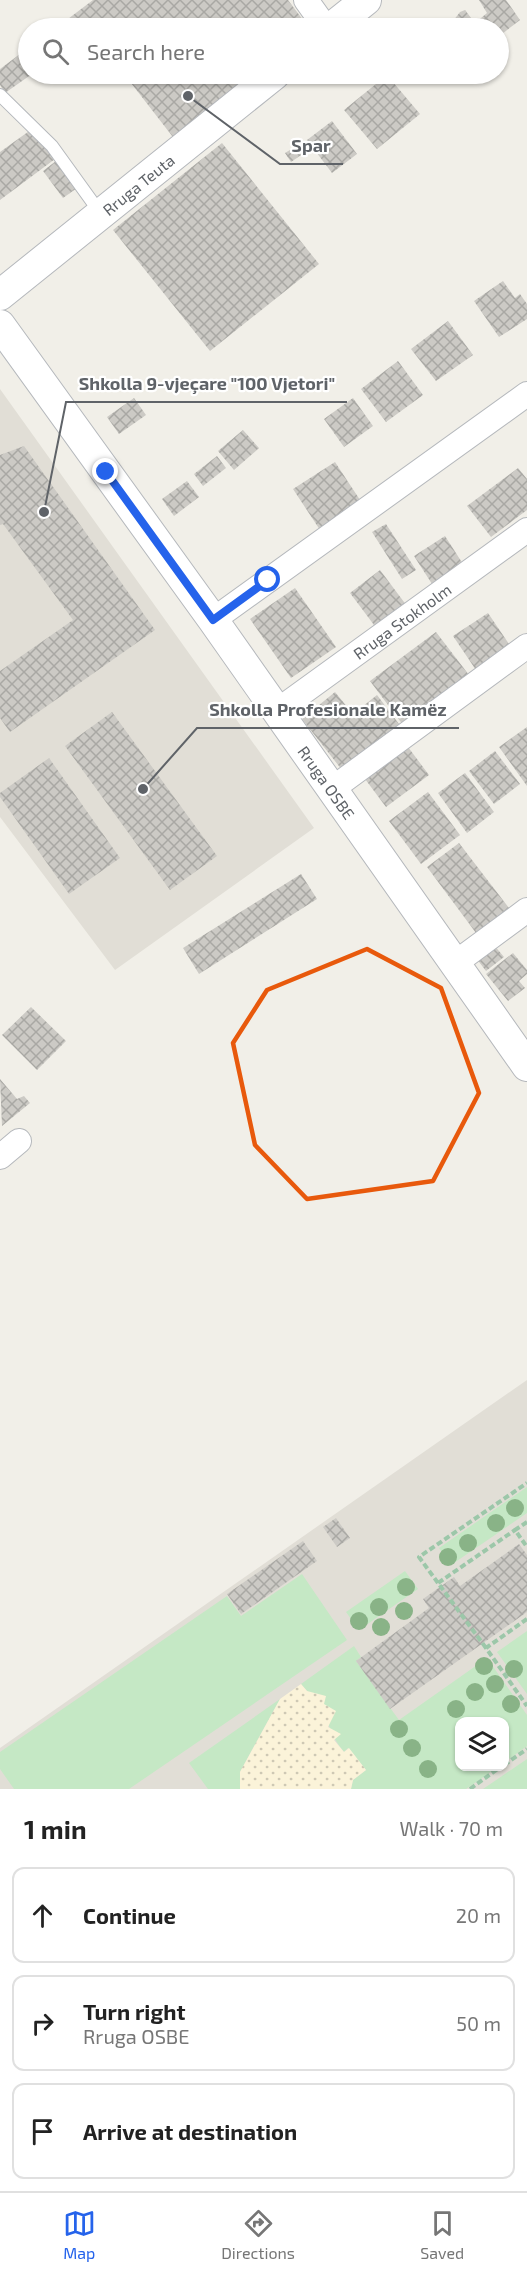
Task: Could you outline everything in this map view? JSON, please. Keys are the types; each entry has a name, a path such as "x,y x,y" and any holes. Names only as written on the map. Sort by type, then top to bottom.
{"street":[{"path":"306,0 319,18"},
{"path":"344,18 366,0"},
{"name":"Rruga Teuta","path":"0,296 263,84"},
{"name":"Rruga OSBE","path":"0,325 213,620 527,1066"},
{"path":"213,620 527,394"},
{"name":"Rruga Stokholm","path":"277,711 527,530"},
{"path":"332,789 527,646"},
{"path":"454,964 527,910"},
{"path":"0,1157 20,1142"}],"lane":[{"path":"0,95 52,146 101,214"}],"path":[{"path":"527,1483 419,1557 527,1706"},
{"path":"438,1583 527,1522"},
{"path":"515,1530 527,1546"},
{"path":"486,1648 527,1619"},
{"path":"509,1762 527,1749"},
{"path":"470,1789 496,1771"}],"highlighted area":[{"path":"367,949 441,988 479,1093 433,1181 307,1199 255,1145 233,1043 267,990"}],"shaded area":[{"path":"0,389 314,828 115,970 0,817"},
{"path":"527,1380 527,1789 0,1789 0,1748"}],"green space":[{"path":"527,1487 527,1513 451,1565 439,1548"},
{"path":"405,1571 418,1589 359,1630 346,1612"},
{"path":"302,1574 347,1640 129,1789 14,1789 0,1769 0,1752 227,1596 241,1616"},
{"path":"527,1631 527,1694 497,1652"},
{"path":"354,1646 361,1657 356,1661 399,1720 487,1658 527,1715 527,1746 509,1759 509,1717 455,1717 455,1771 492,1771 466,1789 351,1789 353,1780 366,1770 348,1748 344,1752 330,1730 324,1704 301,1684"},
{"path":"280,1699 240,1772 240,1789 208,1789 189,1763"},
{"path":"527,1759 527,1789 483,1789"}],"sand":[{"path":"301,1684 307,1691 326,1696 324,1704 336,1711 328,1727 341,1734 334,1740 344,1752 349,1748 366,1770 353,1780 351,1789 240,1789 240,1772 280,1699"}],"building":[{"path":"93,0 288,0 302,18 69,18"},
{"path":"479,0 506,0 520,20 509,29 509,18 481,18 487,13"},
{"path":"465,10 471,18 455,18 460,12"},
{"path":"18,56 18,84 5,93 0,85 0,69"},
{"path":"132,84 249,84 176,141"},
{"path":"376,84 395,84 420,114 377,149 344,110"},
{"path":"332,121 357,154 332,173 307,140"},
{"path":"32,129 55,159 0,200 0,152"},
{"path":"222,143 319,264 210,351 113,230"},
{"path":"298,145 304,153 291,162 285,153"},
{"path":"56,161 77,188 63,198 43,171"},
{"path":"503,281 515,298 520,294 527,304 527,319 499,337 474,301"},
{"path":"448,321 473,355 436,381 411,349"},
{"path":"398,361 423,395 386,422 361,389"},
{"path":"134,398 146,415 119,434 107,417"},
{"path":"353,398 373,426 344,447 324,419"},
{"path":"243,430 259,448 234,470 218,451"},
{"path":"24,446 155,630 10,732 0,718 0,671 73,620 3,524 0,525 0,455"},
{"path":"217,456 226,468 203,486 194,474"},
{"path":"335,462 364,506 322,533 293,489"},
{"path":"518,468 527,479 527,510 491,537 467,506"},
{"path":"187,481 199,497 174,516 162,499"},
{"path":"386,524 416,570 402,579 372,532"},
{"path":"445,536 463,564 432,584 414,556"},
{"path":"380,570 407,606 377,629 350,593"},
{"path":"295,588 336,647 291,678 250,619"},
{"path":"488,613 511,647 476,670 453,636"},
{"path":"436,632 469,675 403,725 370,681"},
{"path":"335,692 353,714 377,695 399,724 342,770 302,719"},
{"path":"112,712 217,856 170,890 65,746"},
{"path":"527,727 527,786 499,747"},
{"path":"408,747 429,775 386,807 365,779"},
{"path":"495,751 520,784 494,804 469,771"},
{"path":"49,758 120,858 69,894 0,797 0,793"},
{"path":"465,773 494,812 467,833 438,793"},
{"path":"428,792 460,835 421,864 389,821"},
{"path":"459,843 509,908 476,933 427,867"},
{"path":"301,874 317,899 199,974 183,948"},
{"path":"493,944 504,957 486,971 476,958"},
{"path":"513,953 527,970 527,974 519,981 525,988 508,1001 486,974"},
{"path":"31,1007 66,1041 37,1070 2,1035"},
{"path":"0,1079 17,1099 24,1096 30,1103 2,1126"},
{"path":"336,1518 350,1538 337,1547 323,1527"},
{"path":"303,1541 317,1561 241,1614 227,1594"},
{"path":"519,1544 527,1555 527,1612 390,1709 356,1661 429,1608 423,1599 454,1577 460,1586"}],"place":[{"name":"Spar","path":"188,96"},
{"name":"Shkolla 9-vjeçare \"100 Vjetori\"","path":"44,512"},
{"name":"Shkolla Profesionale Kamëz","path":"143,789"}],"route":[{"path":"106,472 213,620 268,580"}]}
